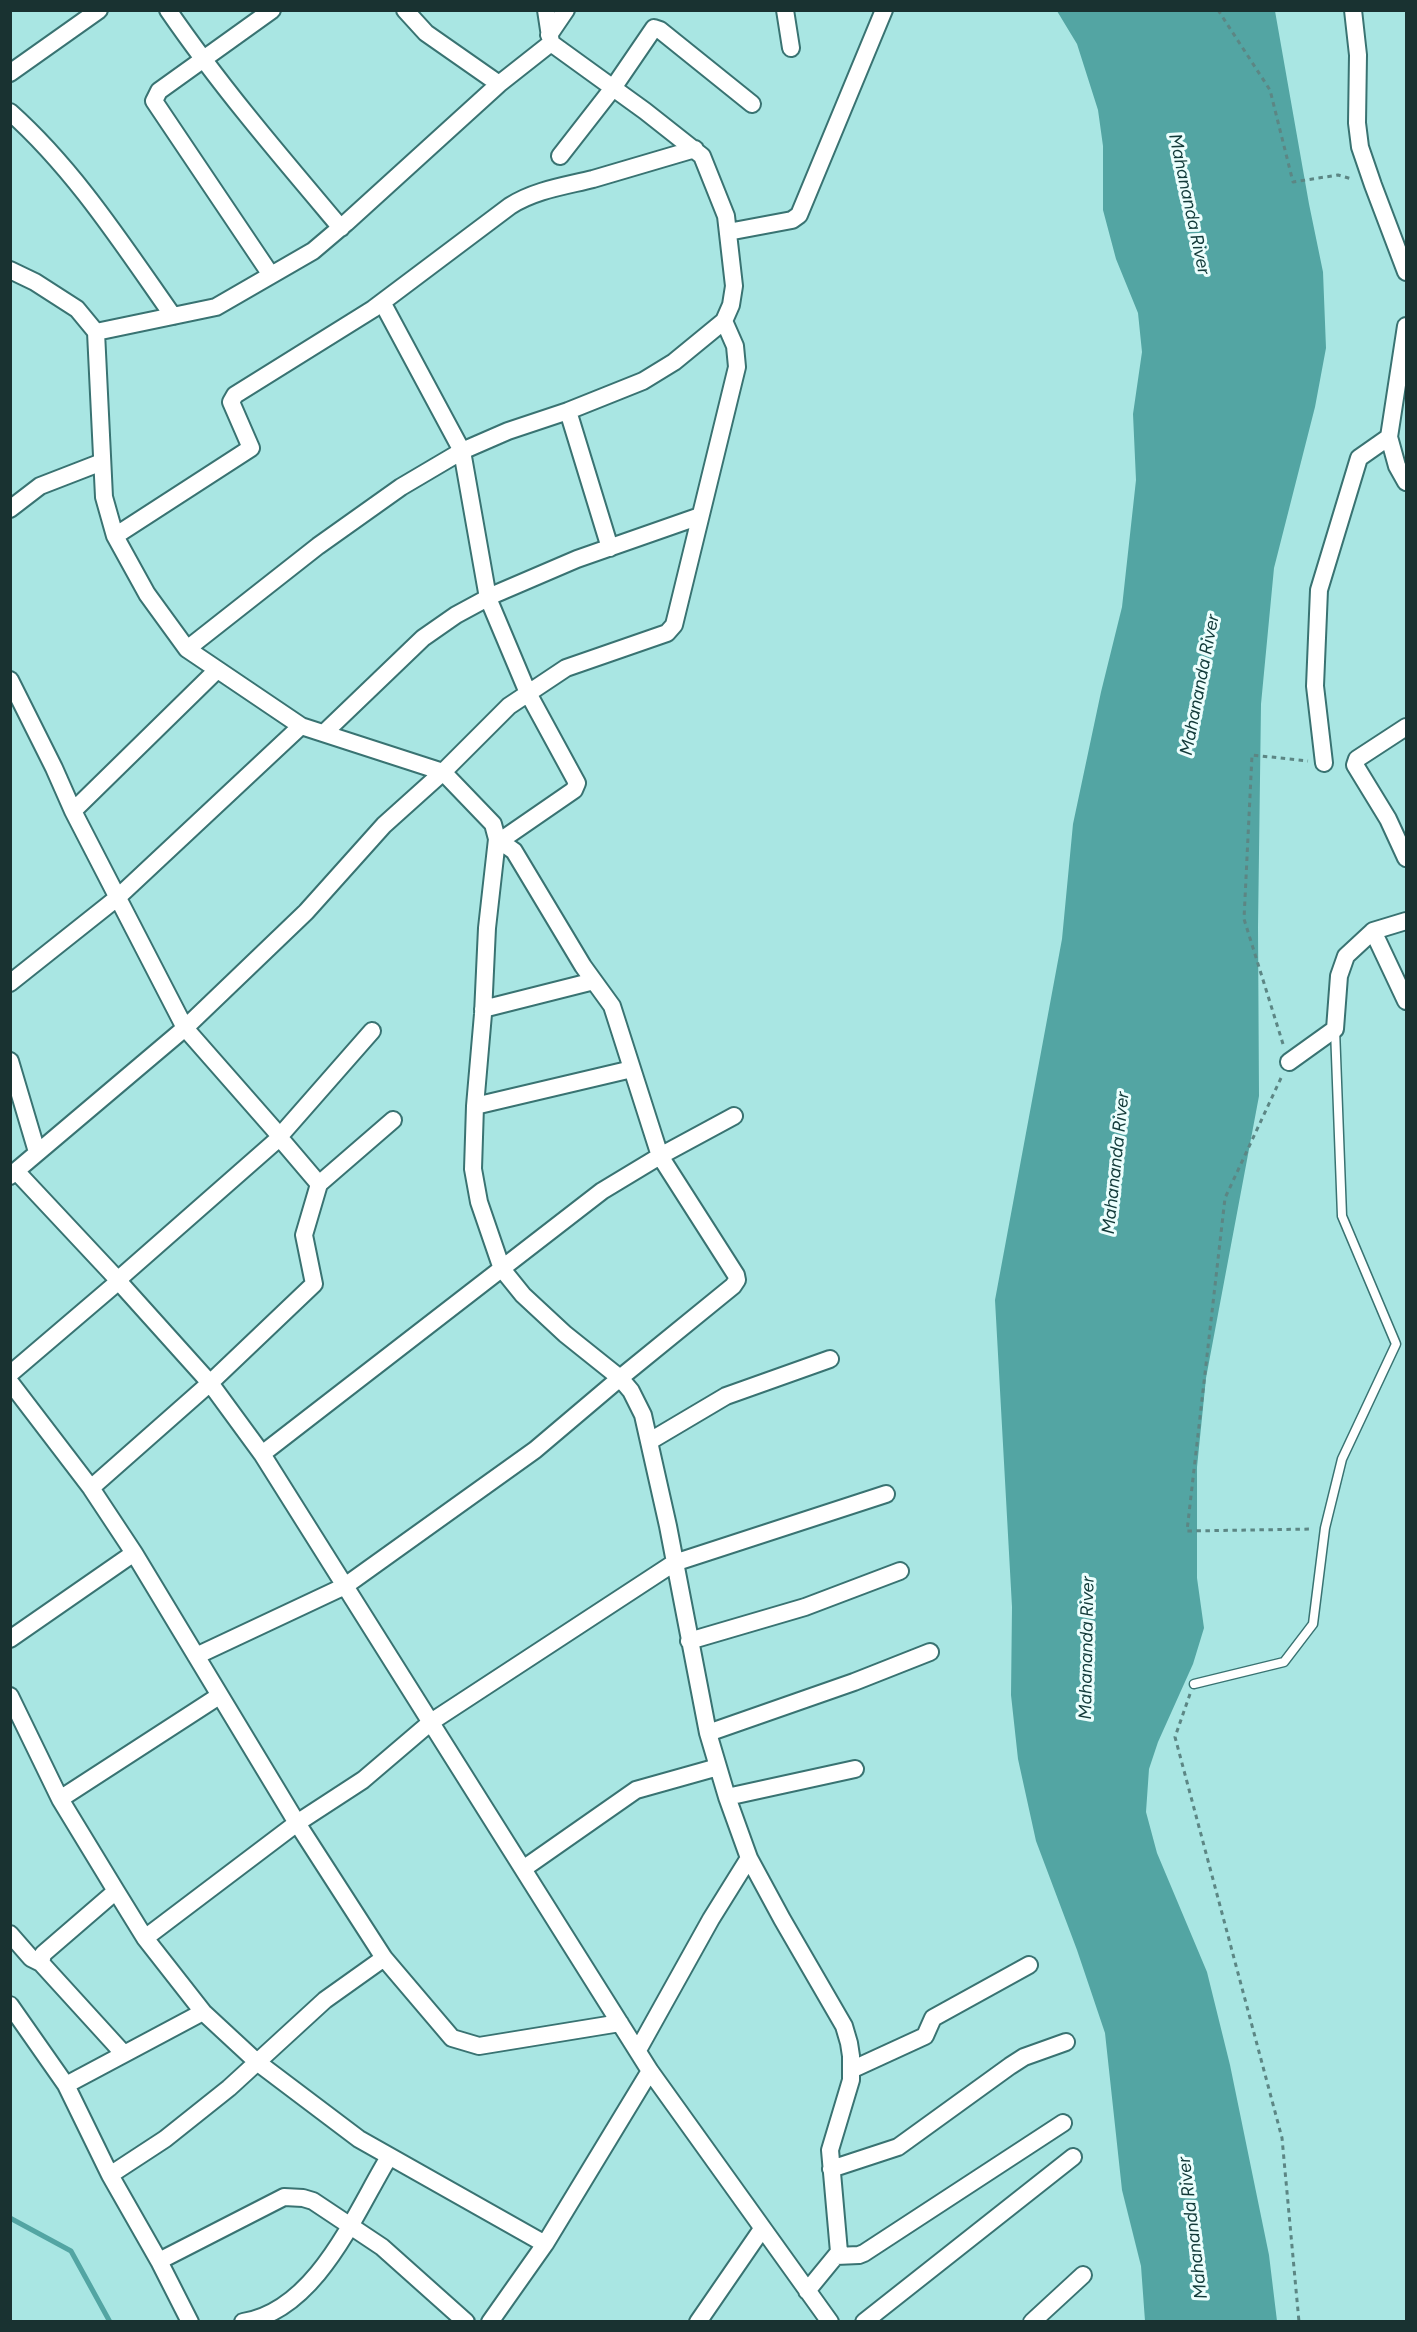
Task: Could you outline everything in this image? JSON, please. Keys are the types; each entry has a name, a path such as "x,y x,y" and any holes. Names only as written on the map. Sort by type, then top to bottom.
{"street":[{"path":"10,73 99,10"},
{"path":"168,10 202,60 251,122 341,228"},
{"path":"271,275 155,105 155,96 272,10"},
{"path":"405,10 426,33 498,84"},
{"path":"186,649 328,539 401,487 462,451 508,431 568,411 643,381 674,362 724,321 731,305 734,286 728,232 722,206 702,156 550,39 546,10"},
{"path":"96,332 216,307 313,251 550,39 566,10"},
{"path":"785,10 791,48"},
{"path":"728,232 792,219 799,215 884,10"},
{"path":"1353,10 1358,55 1360,147 1372,185 1407,272"},
{"path":"560,156 613,88 651,30 655,28 752,104"},
{"path":"10,112 51,150 124,245 173,316"},
{"path":"115,536 251,448 231,402 233,396 382,302 516,202 567,183 590,179 695,149"},
{"path":"10,270 35,282 77,309 96,332 104,497 115,536 147,594 186,649 301,726 442,772 493,824 499,840 487,928 475,1106 473,1169 479,1202 502,1269 524,1295 557,1326 620,1378 631,1391 643,1415 708,1733 727,1797 749,1858 844,2026 851,2056 851,2080 832,2141 831,2169 839,2252 807,2291"},
{"path":"382,302 462,451 488,598 528,693 578,786 499,840"},
{"path":"724,321 735,346 737,367 674,625 667,633 566,668 509,706 384,825 306,912 185,1028 14,1174 119,1281 210,1383 262,1454 650,2071 830,2322"},
{"path":"1407,326 1389,437 1397,466 1407,483"},
{"path":"568,411 610,548"},
{"path":"1324,763 1316,686 1319,590 1359,458 1389,437"},
{"path":"10,509 40,486 102,462"},
{"path":"324,733 423,638 456,615 534,576 700,516"},
{"path":"73,811 217,670"},
{"path":"10,680 73,811 185,1028 277,1132 319,1184"},
{"path":"10,983 117,898 301,726"},
{"path":"1407,727 1357,759 1355,765 1388,819 1407,858"},
{"path":"196,1656 345,1586 535,1450 734,1286 737,1280 660,1156 612,1006 594,981 514,850 499,840"},
{"path":"1289,1062 1335,1029 1340,976 1346,957 1373,932 1407,921"},
{"path":"1373,932 1407,1001"},
{"path":"483,1009 594,981"},
{"path":"10,1374 119,1281 279,1137 372,1031"},
{"path":"11,1067 37,1152"},
{"path":"475,1106 632,1069"},
{"path":"262,1454 602,1191 734,1116"},
{"path":"91,1488 210,1383 314,1284 304,1235 319,1184 393,1120"},
{"path":"650,1441 726,1396 830,1359"},
{"path":"10,1382 91,1488 134,1553 297,1823 384,1958 452,2038 479,2046 620,2023"},
{"path":"146,1938 297,1823 363,1780 431,1722 674,1563 886,1494"},
{"path":"10,1639 134,1553"},
{"path":"689,1641 805,1607 900,1571"},
{"path":"708,1733 854,1682 930,1652"},
{"path":"10,1696 60,1799 116,1891 146,1938 203,2012 257,2062 359,2139 545,2244"},
{"path":"60,1799 219,1696"},
{"path":"523,1869 636,1790 718,1767"},
{"path":"727,1797 855,1769"},
{"path":"638,2050 711,1919 749,1858"},
{"path":"41,1963 43,1954 116,1891"},
{"path":"10,1934 32,1958 41,1963 123,2054"},
{"path":"110,2175 165,2139 229,2088 325,2000 384,1958"},
{"path":"851,2070 925,2036 933,2018 1029,1965"},
{"path":"10,2005 66,2085 110,2175 159,2261 190,2322"},
{"path":"66,2085 203,2012"},
{"path":"831,2169 898,2147 1024,2057 1066,2042"},
{"path":"490,2322 545,2244 650,2071"},
{"path":"836,2256 864,2253 1063,2123"},
{"path":"255,2321 293,2297 324,2267 350,2227 389,2157"},
{"path":"864,2322 1073,2157"},
{"path":"159,2261 291,2196 313,2201 382,2247 466,2322"},
{"path":"698,2322 762,2229"},
{"path":"1032,2322 1083,2275"}],"lane":[{"path":"1194,1684 1284,1662 1313,1624 1325,1528 1342,1459 1396,1344 1342,1216 1335,1029"}],"path":[{"path":"1218,10 1270,90 1293,182 1338,175"},
{"path":"1324,763 1252,755 1244,919 1289,1062 1225,1198 1187,1531 1325,1528"},
{"path":"1194,1684 1175,1737 1282,2138 1299,2322"}],"water":[{"name":"Mahananda River","path":"1057,11 1275,11 1323,272 1326,348 1315,407 1274,568 1261,704 1258,927 1259,1096 1206,1378 1197,1467 1197,1578 1204,1628 1193,1664 1158,1742 1149,1769 1146,1812 1157,1853 1207,1972 1230,2065 1269,2255 1277,2321 1145,2321 1141,2266 1122,2190 1105,2033 1036,1841 1018,1759 1011,1695 1012,1607 995,1300 1062,939 1073,824 1122,607 1136,480 1133,414 1142,352 1138,313 1116,259 1103,210 1103,146 1098,110 1077,44"}],"waterway":[{"path":"10,2218 71,2251 110,2322"}]}
